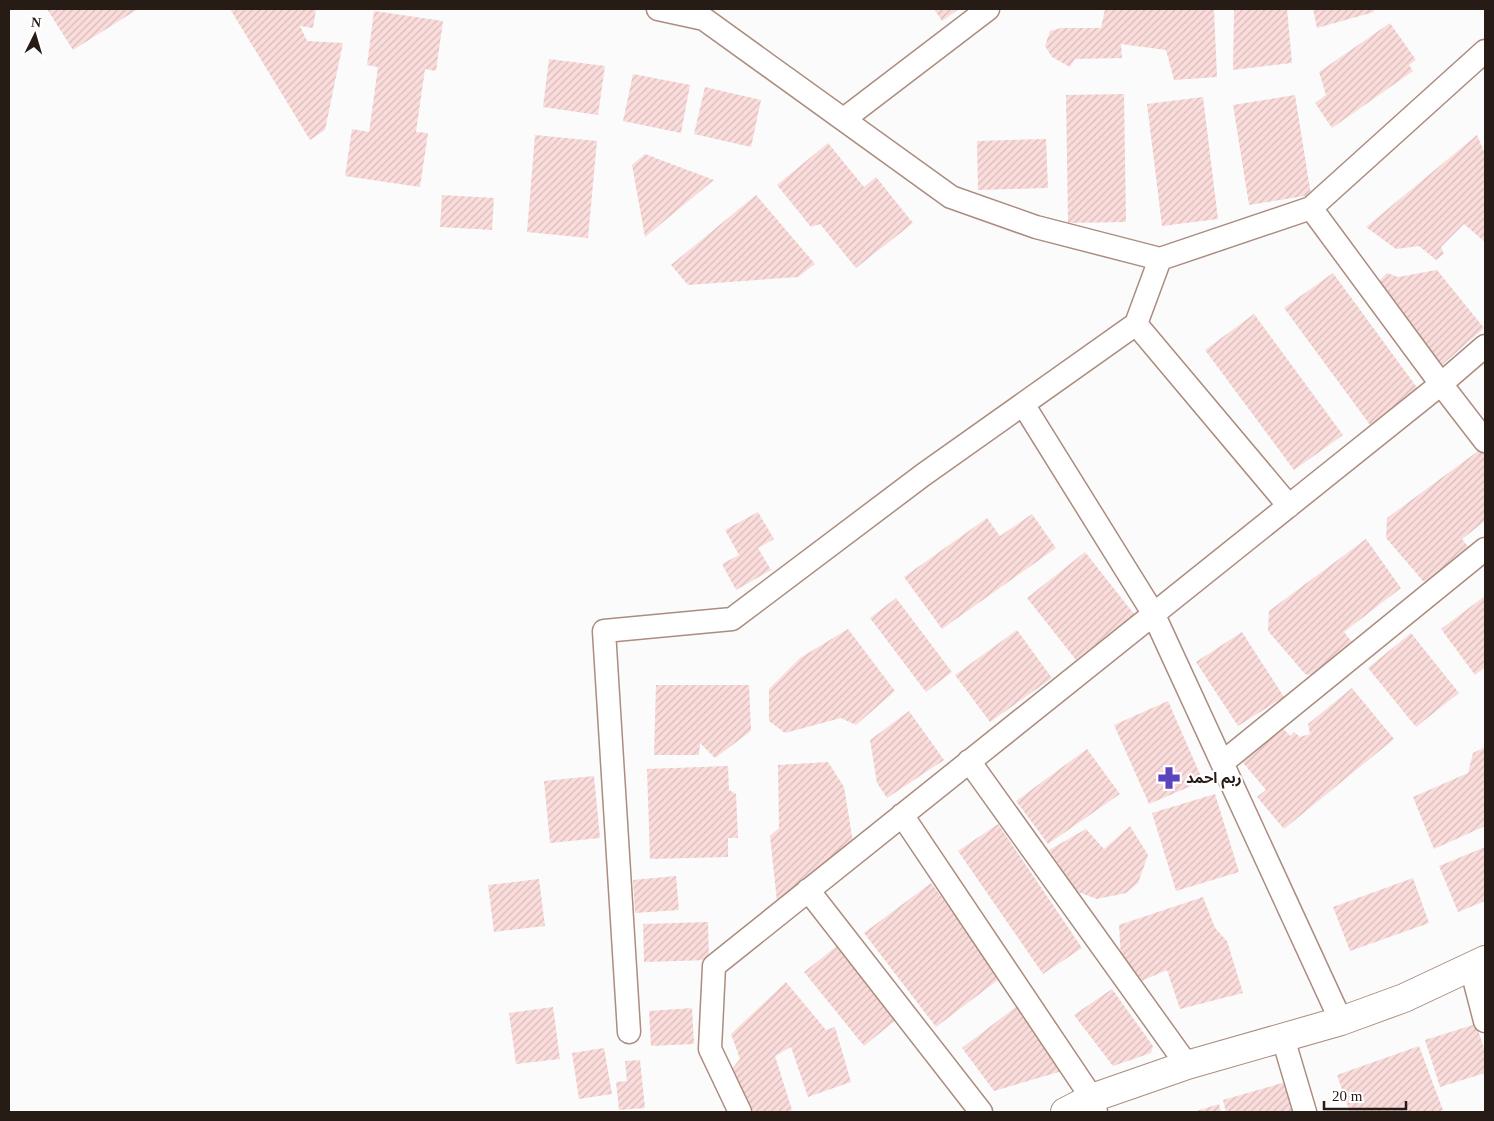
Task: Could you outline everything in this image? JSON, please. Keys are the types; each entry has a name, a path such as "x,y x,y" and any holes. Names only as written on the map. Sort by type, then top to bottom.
{"street":[{"path":"658,9 704,18 951,197 1036,227 1160,259 1311,208 1485,51"},
{"path":"844,120 988,9"},
{"path":"1311,208 1485,441"},
{"path":"629,1032 604,631 732,619 923,475 1136,324 1160,259"},
{"path":"1136,324 1289,506"},
{"path":"740,1112 710,1049 714,966 1152,613 1441,384 1485,346"},
{"path":"1023,404 1152,613 1341,1021"},
{"path":"1222,764 1485,549"},
{"path":"969,761 1187,1065"},
{"path":"902,815 1094,1105"},
{"path":"808,890 981,1112"},
{"path":"1065,1112 1094,1105 1187,1065 1341,1021 1404,998 1478,963 1485,1021"},
{"path":"1283,1038 1305,1112"}],"building":[{"path":"47,9 138,9 73,50"},
{"path":"230,9 316,9 313,28 300,26 307,41 343,43 325,130 310,140"},
{"path":"934,9 959,9 942,21"},
{"path":"1105,9 1214,9 1217,77 1174,80 1166,50 1121,44 1122,58 1075,59 1070,67 1052,57 1045,46 1050,31 1061,28 1101,28"},
{"path":"1234,9 1287,9 1292,63 1233,70"},
{"path":"1313,9 1373,9 1374,12 1317,28"},
{"path":"374,11 443,21 436,71 425,69 416,132 428,133 420,187 345,176 352,129 369,132 378,67 367,65"},
{"path":"1390,23 1416,60 1409,65 1413,71 1332,128 1315,103 1326,95 1319,72"},
{"path":"549,59 605,66 598,115 543,107"},
{"path":"633,74 690,85 681,133 623,121"},
{"path":"705,87 761,100 751,147 694,134"},
{"path":"1124,94 1126,222 1068,223 1066,95"},
{"path":"1295,95 1311,195 1249,205 1233,105"},
{"path":"1203,97 1218,219 1162,226 1147,104"},
{"path":"535,135 597,141 588,238 527,232"},
{"path":"1477,135 1485,154 1485,242 1464,224 1441,247 1444,254 1436,260 1419,246 1396,249 1366,227"},
{"path":"1046,139 1048,188 978,190 977,141"},
{"path":"828,143 864,187 876,177 913,223 856,268 820,224 811,227 777,185"},
{"path":"645,154 714,180 645,237 632,165"},
{"path":"442,195 494,198 492,230 440,227"},
{"path":"756,195 815,264 798,277 688,285 671,265"},
{"path":"1437,270 1484,328 1442,365 1378,282 1387,273 1398,277"},
{"path":"1333,273 1421,393 1373,429 1284,308"},
{"path":"1254,314 1343,435 1294,470 1205,350"},
{"path":"1485,446 1485,521 1462,539 1470,549 1432,583 1423,581 1386,538 1387,518"},
{"path":"758,512 774,539 758,548 771,570 736,590 722,564 739,555 725,530"},
{"path":"1032,514 1056,548 942,629 904,577 987,518 1000,536"},
{"path":"1366,539 1401,588 1344,632 1352,642 1314,676 1305,674 1268,631 1269,611"},
{"path":"1085,552 1134,614 1076,660 1027,598"},
{"path":"1485,596 1485,667 1475,675 1441,629"},
{"path":"896,598 952,672 926,692 870,618"},
{"path":"848,629 895,691 856,725 841,718 785,733 769,721 769,689 800,658"},
{"path":"1017,630 1052,678 990,722 955,675"},
{"path":"1242,632 1284,697 1238,726 1196,662"},
{"path":"1411,633 1459,693 1416,727 1368,668"},
{"path":"656,685 749,685 751,731 715,758 700,743 699,755 654,755"},
{"path":"1352,688 1394,739 1284,829 1257,797 1266,790 1239,758 1280,725 1290,736 1294,732 1300,737 1310,734 1308,724"},
{"path":"1168,701 1203,781 1149,804 1114,725"},
{"path":"909,711 944,760 887,798 877,783 870,740"},
{"path":"1485,747 1485,826 1434,849 1413,797 1468,773 1473,753"},
{"path":"1087,749 1120,794 1048,844 1016,801"},
{"path":"828,762 844,787 853,842 777,902 770,836 779,828 778,765"},
{"path":"728,766 729,790 736,794 738,838 728,838 728,857 650,859 647,769"},
{"path":"594,776 600,838 550,843 544,781"},
{"path":"1215,794 1239,872 1176,891 1152,813"},
{"path":"998,824 1082,948 1043,974 958,851"},
{"path":"1130,826 1148,855 1138,883 1126,893 1097,899 1078,892 1049,850 1086,829 1104,849"},
{"path":"1485,847 1485,901 1458,912 1439,866"},
{"path":"676,876 679,910 635,913 633,880"},
{"path":"1413,878 1429,923 1350,951 1333,907"},
{"path":"539,879 545,926 494,932 488,885"},
{"path":"931,883 1002,977 936,1027 864,933"},
{"path":"1203,897 1215,928 1227,941 1243,993 1180,1009 1167,970 1139,982 1121,957 1119,925"},
{"path":"708,922 709,960 644,962 643,924"},
{"path":"837,946 896,1020 864,1046 804,972"},
{"path":"786,982 826,1030 835,1027 851,1082 808,1097 791,1047 775,1056 792,1110 787,1112 749,1112 732,1069 740,1059 731,1034"},
{"path":"1112,989 1153,1046 1151,1053 1113,1066 1074,1015"},
{"path":"1025,1000 1076,1067 994,1091 962,1048"},
{"path":"553,1007 560,1059 516,1064 509,1013"},
{"path":"692,1008 694,1044 651,1046 649,1011"},
{"path":"1476,1024 1485,1052 1485,1073 1440,1087 1425,1040"},
{"path":"1419,1046 1443,1110 1438,1112 1350,1112 1337,1075"},
{"path":"604,1048 612,1094 579,1099 572,1053"},
{"path":"640,1060 645,1108 619,1110 616,1082 627,1081 625,1061"},
{"path":"1289,1081 1298,1112 1226,1112 1223,1100"},
{"path":"1219,1104 1221,1112 1193,1112"}],"place":[{"name":"ربم احمد","path":"1169,778"}]}
